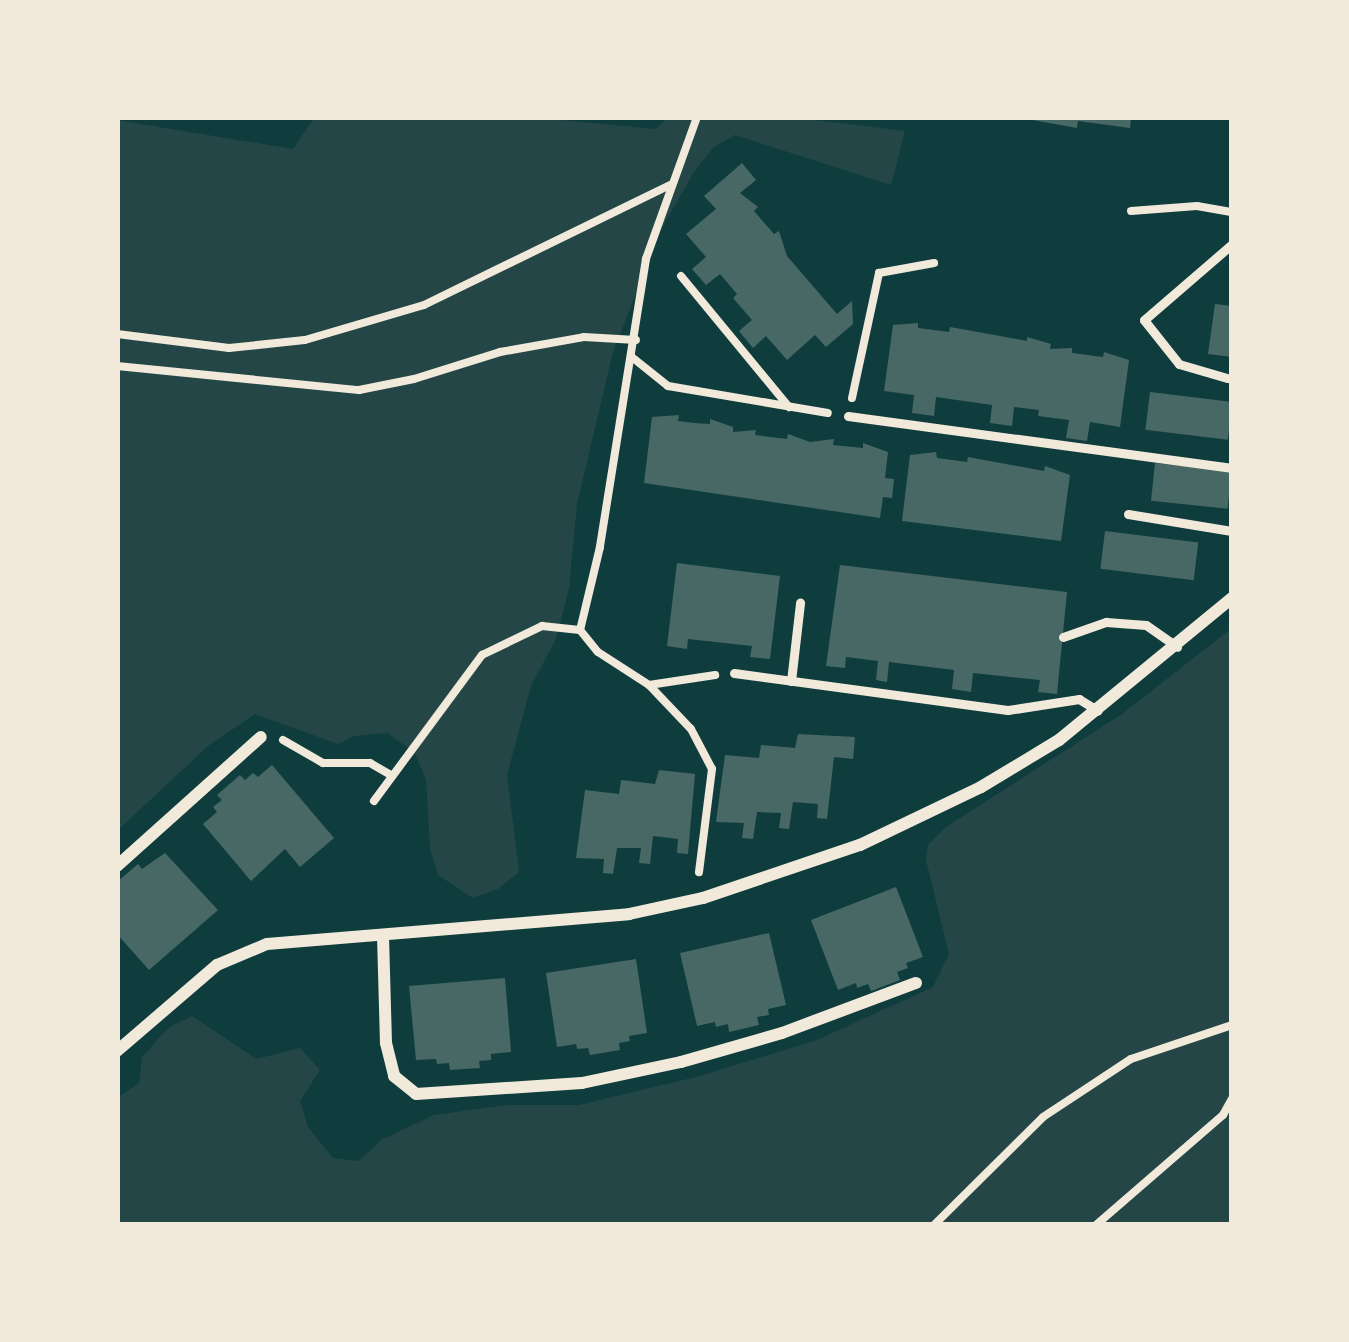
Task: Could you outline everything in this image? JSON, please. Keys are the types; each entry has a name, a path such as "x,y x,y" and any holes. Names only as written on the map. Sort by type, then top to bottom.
{"street":[{"path":"117,1051 190,986 240,952 267,944 628,914 798,868 860,845 981,787 1099,711 1232,598"},
{"path":"117,866 261,737"},
{"path":"383,936 386,1042 394,1076 416,1094 582,1083 782,1034 916,983"}],"lane":[{"path":"1227,378 1179,364 1144,320 1232,244"},
{"path":"848,416 1232,468"},
{"path":"1127,514 1232,531"},
{"path":"791,680 800,603"},
{"path":"1064,638 1106,622 1146,625 1177,647"},
{"path":"734,673 1008,710 1079,699 1099,711"}],"path":[{"path":"580,630 633,357 650,242 697,117"},
{"path":"117,334 229,348 304,340 424,305 673,184"},
{"path":"1131,211 1197,206 1232,212"},
{"path":"633,357 668,386 848,416 879,272 934,263"},
{"path":"681,276 790,408"},
{"path":"117,366 359,390 500,352 584,337 636,340"},
{"path":"374,801 482,655 542,626 580,630 598,652 649,685 691,729 712,770 699,872"},
{"path":"649,685 734,673"},
{"path":"277,736 323,763 370,763 392,776"},
{"path":"934,1225 1043,1117 1131,1059 1232,1025"},
{"path":"1096,1225 1223,1115 1232,1099"}],"shaded area":[{"path":"315,117 530,117 655,129 669,117 790,117 905,131 891,185 735,135 714,147 694,172 662,228 613,352 577,504 569,588 556,639 531,686 507,775 519,872 498,889 473,898 438,875 430,849 426,779 414,752 387,733 354,736 338,744 255,714 208,746 117,831 117,120 293,149"},
{"path":"1232,628 1232,1225 117,1225 117,1098 139,1083 142,1057 169,1027 192,1016 256,1059 300,1048 320,1070 300,1101 308,1127 333,1158 359,1161 381,1140 434,1115 508,1105 579,1105 700,1076 817,1040 933,987 949,954 926,860 928,845 946,827 1122,714"}],"building":[{"path":"1016,117 1131,117 1130,128 1078,121 1077,128"},
{"path":"742,163 756,180 740,193 758,207 754,211 774,234 779,231 787,256 837,314 852,301 853,324 826,347 815,335 787,360 766,336 753,348 739,331 752,320 733,298 737,294 720,274 706,285 692,269 706,257 686,234 716,209 704,196"},
{"path":"1215,304 1232,306 1232,357 1208,354"},
{"path":"918,323 918,328 949,332 950,327 1027,341 1027,337 1051,344 1050,349 1072,348 1072,353 1103,357 1104,352 1129,360 1120,427 1090,422 1087,441 1066,438 1069,420 1038,416 1039,410 1014,407 1012,426 990,423 992,405 936,397 934,416 912,413 914,395 884,391 893,325"},
{"path":"1150,392 1232,402 1228,440 1145,430"},
{"path":"679,415 678,421 710,424 710,419 733,427 733,432 756,430 755,435 787,439 788,434 810,442 834,439 833,445 863,448 863,443 888,452 885,478 894,479 892,498 883,497 880,518 644,483 652,417"},
{"path":"936,452 937,458 967,462 968,457 1044,471 1045,466 1070,475 1061,541 902,521 910,455"},
{"path":"1155,463 1232,471 1228,509 1151,501"},
{"path":"1105,531 1198,542 1194,580 1100,569"},
{"path":"677,563 780,576 770,659 750,657 752,646 688,639 687,649 667,646"},
{"path":"840,565 1067,592 1057,694 1038,692 1040,680 973,673 971,692 952,689 954,670 889,662 887,682 876,680 878,661 846,657 845,668 826,666"},
{"path":"798,734 855,737 853,759 834,757 827,819 817,818 818,804 793,802 789,829 779,828 781,813 757,812 753,839 742,838 744,823 716,822 725,755 759,758 761,745 795,748"},
{"path":"272,765 334,838 300,867 285,849 251,881 203,824 217,812 213,807 222,800 217,795 240,775 245,780 253,773 258,777"},
{"path":"659,770 695,774 688,854 677,853 678,839 653,836 650,864 639,863 641,848 617,848 613,874 603,873 604,859 576,858 585,790 619,794 621,780 655,784"},
{"path":"165,853 218,910 149,970 117,934 117,882 138,864 142,869"},
{"path":"896,887 923,957 897,972 900,980 871,991 868,984 857,988 856,983 838,990 811,920"},
{"path":"769,933 786,1005 757,1017 759,1025 729,1032 728,1024 697,1026 680,953"},
{"path":"636,959 647,1033 629,1036 630,1041 619,1043 620,1050 590,1055 588,1048 577,1049 576,1044 557,1047 546,973"},
{"path":"505,978 511,1052 491,1054 491,1060 479,1061 480,1068 450,1070 449,1063 437,1064 436,1059 416,1060 409,986"}]}
